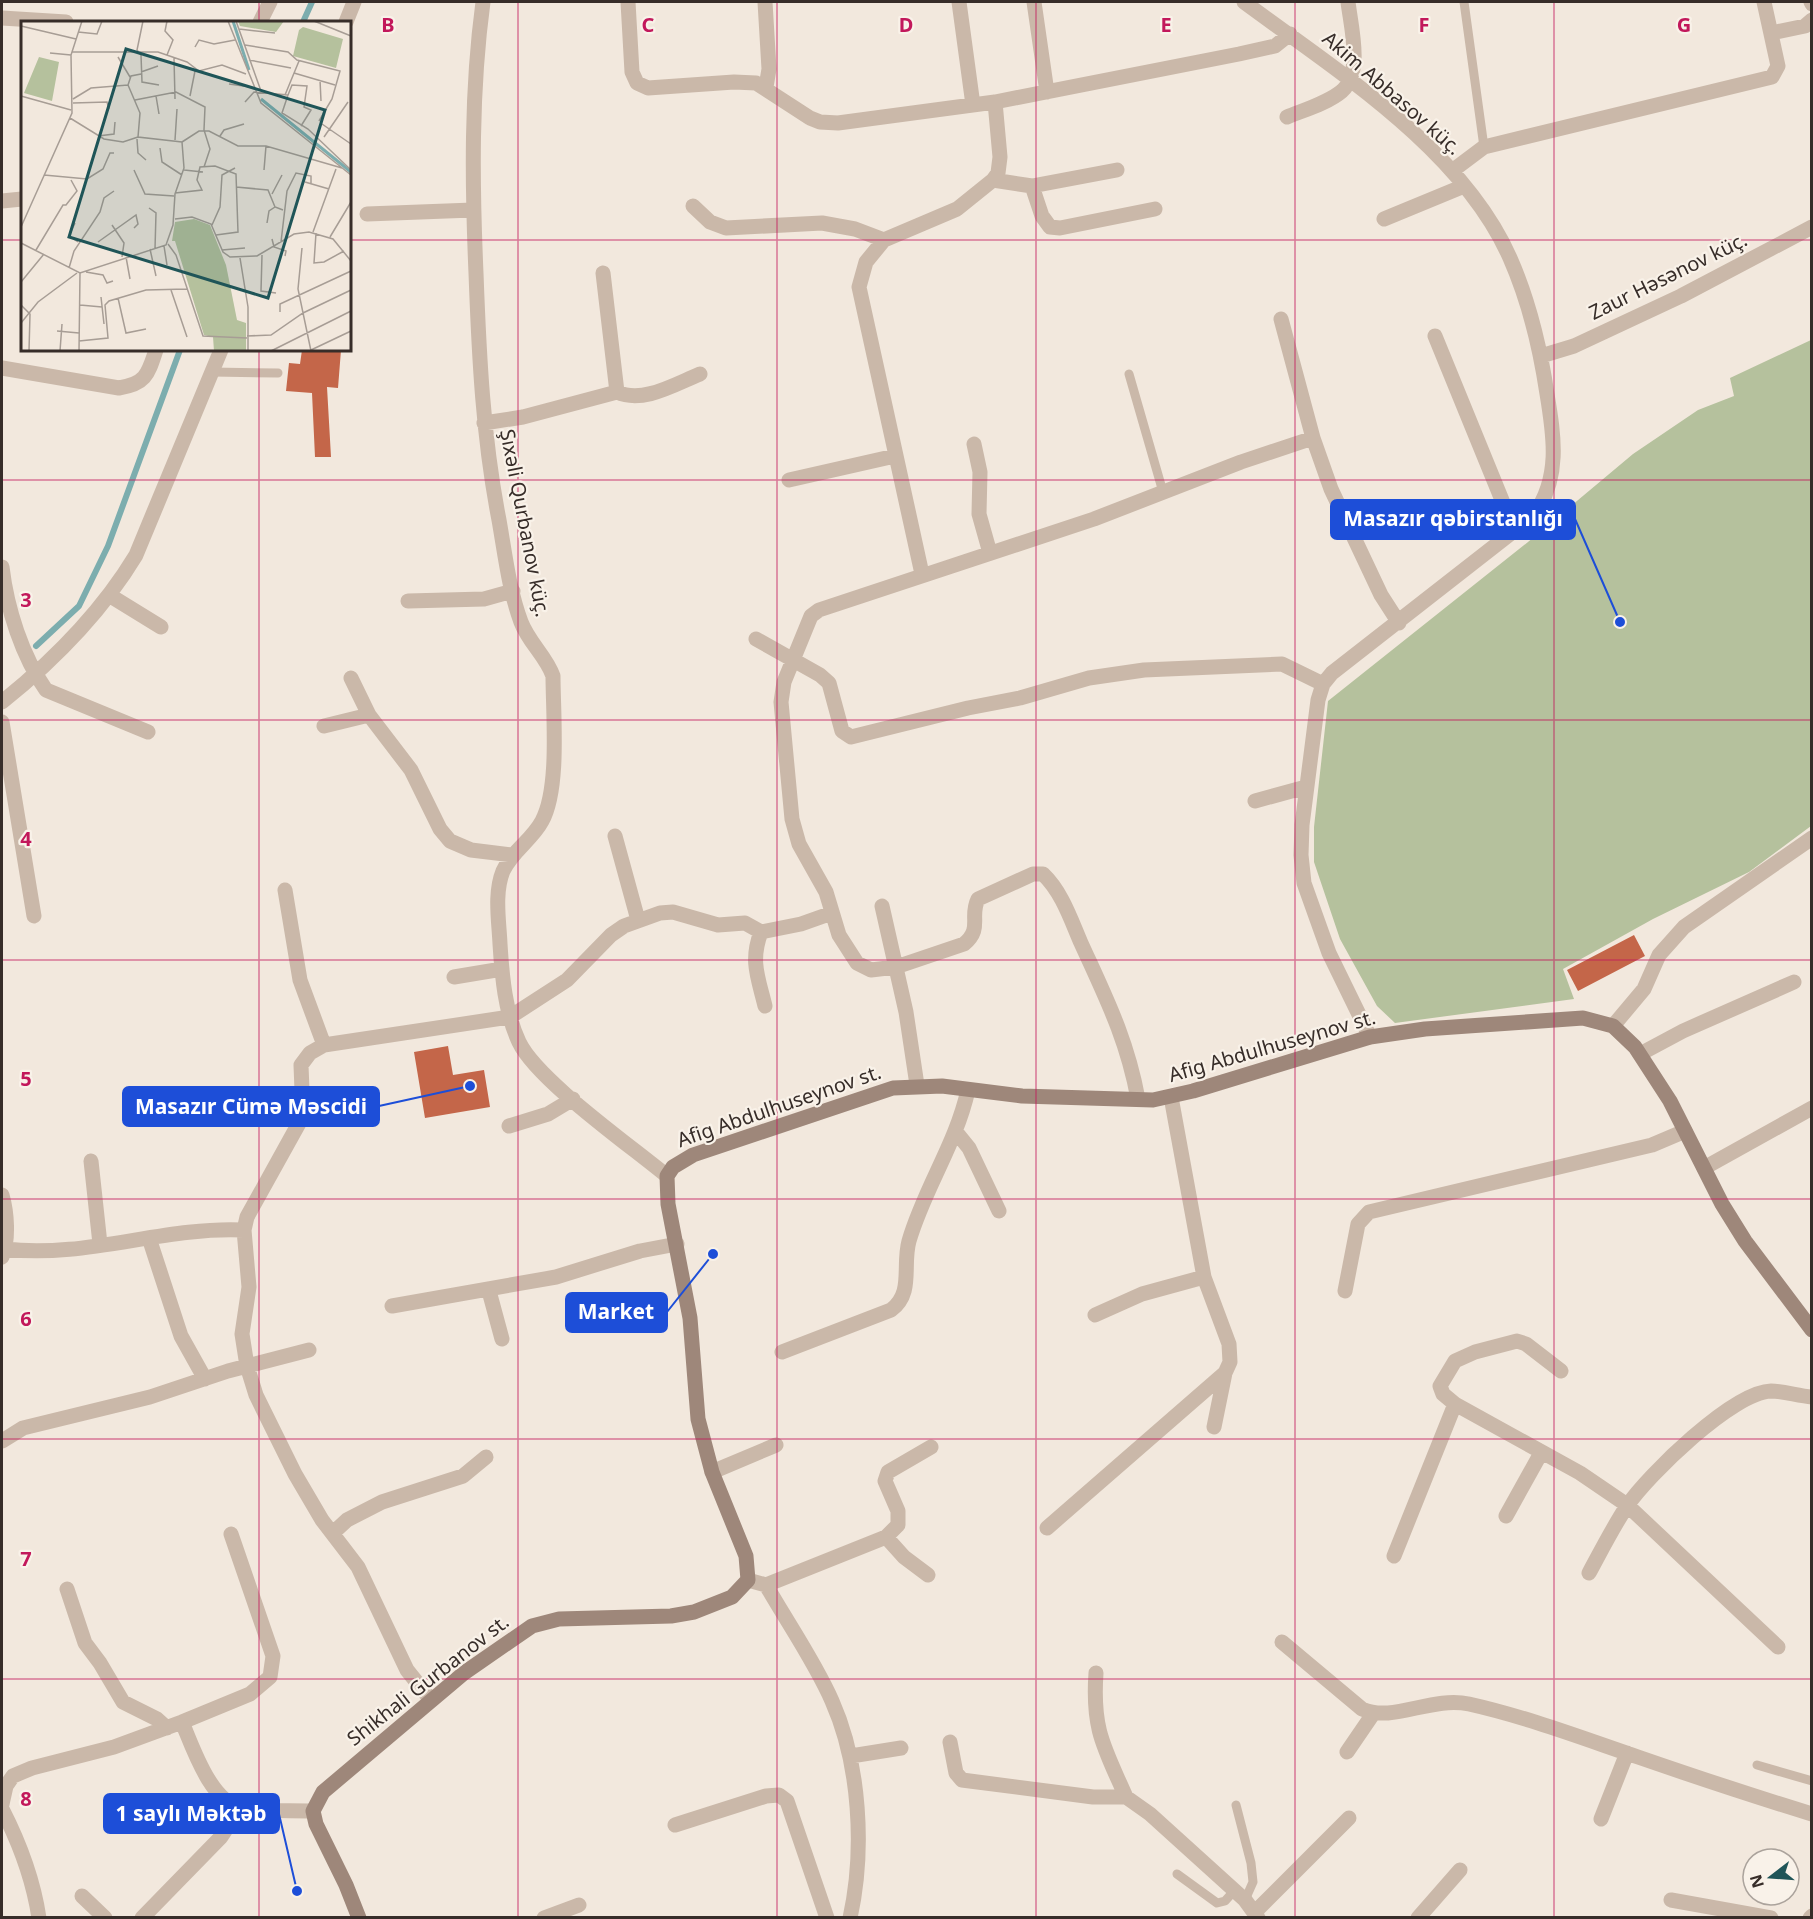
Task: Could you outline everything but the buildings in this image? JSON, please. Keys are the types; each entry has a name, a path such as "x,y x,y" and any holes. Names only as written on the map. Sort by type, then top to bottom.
{"street":[{"path":"260,21 270,2"},
{"path":"346,21 354,2"},
{"name":"Şıxəli Qurbanov küç.","path":"483,2 474,80 473,210 484,423 492,486 513,591 532,645 549,664 553,676 554,757 549,798 543,820 512,855 499,886 502,969 510,1017 519,1043 530,1059 573,1099 667,1176"},
{"path":"628,2 632,72 637,83 648,88 734,82 756,83 820,122 838,123 994,102 1047,92 1260,50 1275,46 1290,34"},
{"path":"765,2 769,69 766,87"},
{"path":"959,2 973,105"},
{"path":"1034,2 1047,92"},
{"name":"Akim Abbasov küç.","path":"1244,2 1290,34 1351,82 1452,171 1488,219 1510,257 1541,356 1554,441 1551,484 1545,501 1520,529 1332,673 1323,684"},
{"path":"1287,117 1340,93 1351,82 1354,68 1348,2"},
{"path":"1452,171 1472,153 1484,147 1772,77 1778,66 1764,2"},
{"path":"2,18 49,21"},
{"path":"1771,33 1805,26 1812,20"},
{"path":"922,574 859,287 866,262 885,240 957,209 993,180 998,172 1000,157 994,102"},
{"path":"993,180 1032,186 1117,170"},
{"path":"1032,186 1042,216 1050,227 1060,228 1155,209"},
{"path":"1384,219 1464,186"},
{"path":"2,201 21,199"},
{"path":"693,206 710,222 726,228 822,224 855,229 885,240"},
{"path":"367,214 473,210"},
{"name":"Zaur Həsənov küç.","path":"1541,356 1574,346 1670,301 1812,227"},
{"path":"603,273 617,392"},
{"path":"1281,319 1313,438 1331,489 1381,595 1399,623"},
{"path":"1435,336 1504,505 1520,529"},
{"path":"2,368 119,388 135,385 148,375 156,351"},
{"path":"2,702 36,675 72,639 110,595 136,555 220,351"},
{"path":"484,423 523,417 617,392 628,397 641,396 700,374"},
{"path":"1138,1099 1123,1034 1064,904 1051,882 1043,874 1033,874 978,899 974,907 976,928 971,938 964,944 896,967 871,970 857,963 839,935 826,892 799,844 792,819 782,702 784,682 811,616 819,610 922,574 1094,519 1313,438"},
{"path":"974,444 980,472 979,514 990,553"},
{"path":"789,480 895,456"},
{"path":"2,567 7,618 46,690 148,732"},
{"path":"408,601 484,599 513,591"},
{"path":"110,595 161,627"},
{"path":"756,639 820,675 829,683 842,731 852,737 968,708 1020,698 1089,678 1144,670 1282,664 1323,684 1313,721 1306,787 1301,855 1304,883 1329,953 1370,1037"},
{"path":"351,678 369,714 411,770 440,829 450,841 471,850 512,855"},
{"path":"324,726 369,714"},
{"path":"2,722 34,916"},
{"path":"1255,801 1306,787"},
{"path":"615,836 638,920"},
{"path":"1613,1026 1644,988 1659,955 1684,927 1812,838"},
{"path":"285,890 300,980 324,1045"},
{"path":"882,906 906,1012 917,1085"},
{"path":"431,1700 407,1670 357,1567 334,1532 322,1520 295,1474 256,1395 247,1366 242,1334 249,1287 244,1230 247,1217 262,1186 279,1161 303,1116 301,1065 310,1053 324,1045 510,1017 567,980 611,935 638,920 673,912 718,925 745,923 761,932 801,924 832,913"},
{"path":"761,932 754,949 754,963 765,1006"},
{"path":"454,977 502,969"},
{"path":"1640,1054 1683,1031 1794,982"},
{"name":"Afig Abdulhuseynov st.","path":"667,1176 673,1167 693,1155 866,1095 917,1085 1022,1096 1138,1099 1171,1097 1370,1037 1425,1029 1566,1017 1583,1018 1613,1026 1625,1035 1640,1054 1745,1241 1812,1330"},
{"path":"782,1353 891,1310 900,1303 905,1293 909,1242 956,1132 968,1090"},
{"path":"1171,1097 1204,1277 1229,1344 1230,1362 1225,1373 1214,1427"},
{"path":"509,1126 548,1114 573,1099"},
{"path":"1704,1168 1812,1108"},
{"path":"1345,1291 1358,1224 1370,1212 1652,1145 1685,1131"},
{"path":"956,1132 969,1148 999,1211"},
{"path":"91,1161 100,1244"},
{"path":"667,1176 668,1204 690,1318 698,1419 712,1472 746,1556 748,1580 766,1585 886,1537 898,1525 898,1511 885,1481 888,1472 931,1447"},
{"path":"2,1195 5,1219 3,1254 46,1251 207,1230 244,1230"},
{"path":"149,1238 181,1336 205,1379"},
{"path":"392,1306 489,1291 556,1277 640,1251 677,1244"},
{"path":"1095,1315 1142,1294 1204,1277"},
{"path":"489,1291 502,1339"},
{"path":"1561,1371 1526,1344 1517,1341 1455,1360 1440,1386 1443,1394 1455,1404 1580,1473 1627,1505 1778,1647"},
{"path":"2,1441 22,1428 150,1397 247,1366 309,1350"},
{"path":"1047,1528 1225,1373"},
{"path":"1589,1573 1627,1505 1655,1471 1713,1421 1748,1397 1771,1391 1812,1397"},
{"path":"1394,1556 1455,1404"},
{"path":"712,1472 776,1445"},
{"path":"1506,1516 1541,1453"},
{"path":"334,1532 347,1520 382,1502 463,1476 486,1457"},
{"path":"2,1804 6,1786 13,1776 32,1768 114,1747 174,1725 250,1694 270,1677 273,1656 231,1533"},
{"path":"886,1537 904,1557 928,1575"},
{"name":"Shikhali Gurbanov st.","path":"313,1811 323,1792 431,1700 532,1626 559,1619 671,1616 694,1612 732,1597 748,1580"},
{"path":"766,1585 832,1700 851,1756 857,1870 850,1917"},
{"path":"67,1589 85,1643 123,1702 174,1725 210,1782 225,1800 240,1808 313,1811 316,1824 359,1917"},
{"path":"1282,1642 1362,1709 1373,1714 1391,1713 1434,1703 1458,1702 1513,1714 1812,1814"},
{"path":"1096,1673 1094,1706 1100,1736 1106,1756 1126,1797 1150,1814 1248,1905 1349,1818"},
{"path":"1347,1752 1373,1714"},
{"path":"950,1742 956,1773 962,1780 1093,1797 1126,1797"},
{"path":"851,1756 902,1748"},
{"path":"1601,1820 1627,1754"},
{"path":"675,1825 766,1796 779,1795 787,1802 826,1917"},
{"path":"142,1917 221,1838 240,1808"},
{"path":"2,1809 21,1850 39,1917"},
{"path":"1418,1917 1460,1870"},
{"path":"82,1896 105,1917"},
{"path":"1671,1900 1770,1917"},
{"path":"544,1917 579,1905"}],"lane":[{"path":"1464,2 1484,147"},
{"path":"212,372 278,373"},
{"path":"1129,374 1163,492"},
{"path":"1757,1765 1812,1781"},
{"path":"1177,1874 1216,1903 1225,1901 1248,1905 1253,1882 1251,1863 1236,1805"}],"green space":[{"path":"1811,340 1811,826 1749,872 1653,919 1563,969 1574,999 1395,1023 1377,1006 1340,939 1314,862 1314,827 1328,701 1528,542 1633,454 1698,410 1734,396 1730,378"}],"waterway":[{"path":"303,21 312,2"},
{"path":"36,646 79,606 108,546 180,351"}],"place":[{"name":"Masazır qəbirstanlığı","path":"1620,622"},
{"name":"Masazır Cümə Məscidi","path":"470,1086"},
{"name":"Market","path":"713,1254"},
{"name":"1 saylı Məktəb","path":"297,1891"}]}
